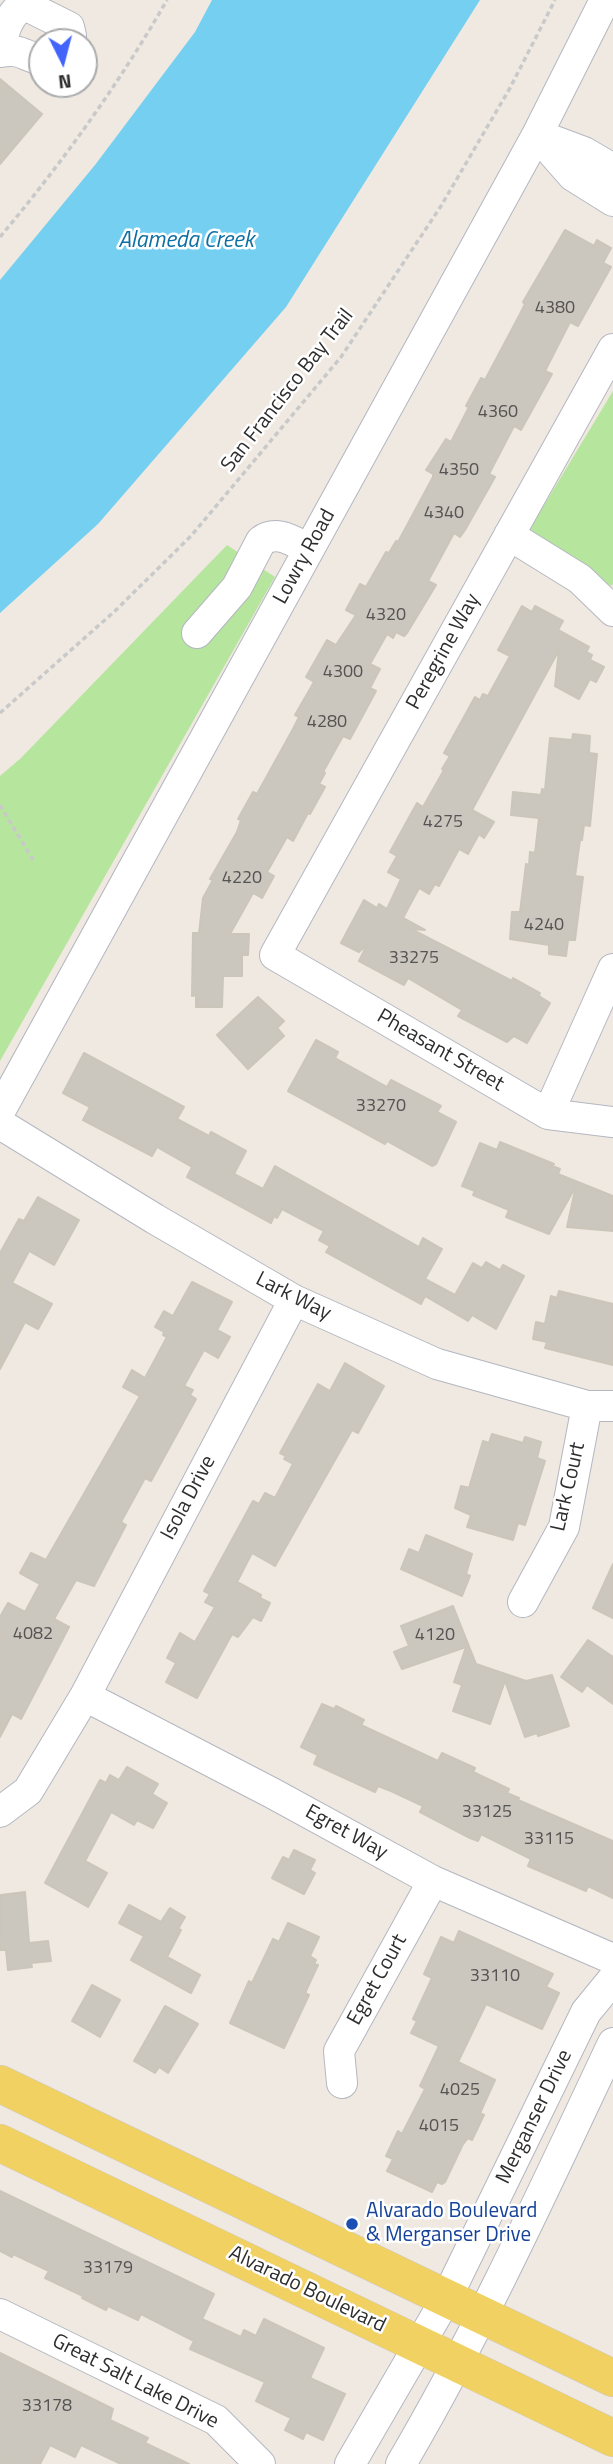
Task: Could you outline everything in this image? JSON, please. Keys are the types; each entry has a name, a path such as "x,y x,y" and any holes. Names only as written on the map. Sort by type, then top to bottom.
{"main road":[{"path":"0,2084 613,2378"},
{"name":"Alvarado Boulevard","path":"0,2143 613,2438"}],"street":[{"name":"Lowry Road","path":"0,1111 537,135 605,0"},
{"path":"28,56 14,49 2,51 2,39 13,13 23,4 69,28"},
{"path":"537,135 584,152 613,169"},
{"path":"537,135 573,176 613,201"},
{"name":"Peregrine Way","path":"275,955 613,349"},
{"path":"509,535 580,579 613,611"},
{"path":"197,633 237,587 261,541 267,537 282,536 309,549"},
{"name":"Pheasant Street","path":"275,955 548,1114 613,1122"},
{"path":"548,1114 613,969"},
{"name":"Lark Way","path":"0,1124 294,1300 437,1364 600,1406"},
{"name":"Isola Drive","path":"0,1812 29,1791 85,1696 294,1300"},
{"name":"Lark Court","path":"523,1602 564,1527 600,1406"},
{"name":"Egret Way","path":"85,1696 272,1793 433,1881 613,1959"},
{"name":"Egret Court","path":"342,2082 339,2051 433,1881"},
{"name":"Merganser Drive","path":"447,2297 586,2012 613,1979"},
{"name":"Merganser Drive","path":"457,2364 484,2316 613,2043"},
{"path":"350,2464 447,2297"},
{"name":"Great Salt Lake Drive","path":"0,2314 216,2420 260,2464"},
{"path":"401,2464 457,2364"}],"path":[{"path":"0,237 52,174 110,91 167,0"},
{"name":"San Francisco Bay Trail","path":"0,713 115,611 191,536 341,357 447,195 510,88 555,0"},
{"path":"0,804 33,860"}],"green space":[{"path":"613,391 613,584 611,586 526,535"},
{"path":"227,545 275,577 0,1061 0,776 21,758"}],"water":[{"name":"Alameda Creek","path":"212,0 480,0 286,307 98,524 0,613 0,280 95,165 195,32"}],"building":[{"path":"0,79 42,114 0,164"},
{"path":"565,230 594,246 597,240 611,248 603,263 611,267 578,326 570,322 545,371 552,374 521,430 514,426 489,474 495,477 465,530 460,537 454,533 428,581 436,585 407,633 404,636 396,632 393,638 387,634 370,664 380,669 370,688 376,691 350,739 343,736 323,772 325,773 319,784 325,787 310,814 308,813 293,841 287,837 267,872 274,876 262,898 253,893 230,934 249,934 248,955 242,955 242,976 223,976 222,1007 196,1007 196,995 192,996 193,933 199,933 203,898 213,880 210,879 237,832 241,820 238,819 253,792 257,794 299,717 295,715 314,682 306,677 327,640 336,645 356,615 346,610 360,584 366,587 386,552 389,553 396,541 398,542 433,477 433,474 426,470 446,439 451,442 481,378 485,380 525,304 523,302"},
{"path":"522,606 532,612 535,606 563,621 558,630 589,647 586,652 592,655 590,660 604,667 596,682 590,679 579,699 555,686 559,650 472,810 494,822 484,838 479,834 468,854 459,849 439,886 435,884 429,894 419,888 403,918 425,930 411,929 512,981 513,978 540,993 539,996 550,1003 527,1043 514,1036 507,1042 458,1016 462,1010 408,978 404,985 359,961 367,945 359,952 341,943 364,900 377,908 379,904 387,909 401,879 388,872 397,856 390,852 417,803 423,807 444,770 442,769 450,756 444,753 475,697 480,700 483,694 488,696 510,656 498,650"},
{"path":"573,734 590,736 589,753 597,754 590,826 584,825 575,876 583,877 575,940 568,940 566,956 549,954 549,945 510,939 512,912 520,912 526,864 529,865 530,852 535,853 539,818 511,815 513,792 541,795 542,789 545,790 550,738 572,740"},
{"path":"258,997 284,1021 277,1028 284,1036 248,1069 217,1035"},
{"path":"316,1040 338,1052 335,1058 387,1087 391,1080 441,1106 437,1112 456,1122 436,1164 432,1166 387,1141 385,1144 288,1091"},
{"path":"84,1053 184,1107 177,1119 209,1136 211,1132 246,1151 234,1174 263,1189 275,1166 419,1247 423,1238 442,1249 425,1279 455,1295 473,1263 482,1268 486,1262 500,1270 503,1265 524,1276 496,1329 472,1315 468,1321 425,1296 421,1304 326,1252 330,1246 319,1240 324,1231 282,1209 271,1223 187,1177 192,1167 157,1147 152,1156 83,1120 90,1107 63,1093"},
{"path":"500,1142 554,1164 552,1166 560,1169 558,1174 613,1196 613,1231 567,1227 576,1186 549,1234 506,1217 509,1210 473,1195 475,1191 462,1186 480,1143 497,1150"},
{"path":"38,1197 79,1220 54,1265 29,1251 12,1283 52,1304 38,1329 25,1322 0,1369 0,1253 19,1219 24,1221"},
{"path":"192,1282 232,1302 217,1330 230,1337 218,1358 204,1350 184,1386 193,1390 190,1395 196,1399 151,1481 145,1478 121,1522 126,1525 94,1586 76,1580 54,1619 69,1627 21,1719 12,1714 0,1737 0,1617 8,1603 25,1612 40,1584 20,1573 31,1553 46,1560 140,1396 123,1387 132,1370 145,1378 167,1337 155,1327 164,1311 173,1316"},
{"path":"559,1291 613,1304 613,1365 545,1348 547,1342 533,1339 536,1322 545,1324 551,1296 557,1298"},
{"path":"345,1363 384,1386 358,1433 352,1430 275,1566 252,1553 237,1582 270,1603 261,1621 253,1617 238,1637 232,1634 197,1698 166,1682 176,1663 167,1658 180,1633 195,1642 215,1607 205,1602 210,1594 204,1591 253,1501 259,1504 265,1493 275,1498 293,1464 280,1453 318,1384 330,1391"},
{"path":"492,1434 523,1443 525,1437 541,1442 537,1458 545,1461 525,1525 518,1523 513,1540 467,1527 471,1515 455,1508 461,1486 469,1488 483,1441 489,1443"},
{"path":"426,1535 472,1554 466,1574 470,1576 462,1596 401,1569 409,1549 419,1553"},
{"path":"613,1564 613,1618 593,1608"},
{"path":"453,1606 476,1664 526,1681 552,1675 569,1726 538,1736 537,1733 525,1737 505,1681 490,1724 453,1711 462,1685 454,1682 466,1647 402,1669 394,1652 409,1646 401,1626"},
{"path":"588,1640 613,1657 613,1704 587,1685 582,1692 561,1677"},
{"path":"322,1704 334,1709 336,1706 364,1720 361,1725 438,1761 442,1753 475,1768 473,1772 509,1789 507,1793 519,1798 518,1800 613,1841 613,1898 588,1886 586,1891 528,1866 531,1859 481,1834 478,1841 470,1838 420,1812 423,1806 391,1791 378,1786 375,1792 314,1764 318,1755 301,1747"},
{"path":"127,1767 158,1784 152,1794 167,1803 153,1828 137,1820 134,1825 111,1812 85,1861 107,1873 88,1907 45,1883 100,1780 106,1783 110,1775 119,1780"},
{"path":"294,1850 315,1860 310,1870 315,1873 304,1894 272,1878 283,1857 289,1860"},
{"path":"25,1892 29,1943 48,1941 51,1961 31,1963 32,1967 8,1970 6,1950 0,1950 1,1895"},
{"path":"129,1905 161,1922 170,1908 185,1917 167,1957 200,1975 191,1993 131,1960 144,1936 119,1923"},
{"path":"288,1923 319,1937 310,1956 316,1960 314,1964 318,1965 305,1993 309,1995 284,2048 230,2023 249,1981 252,1983 273,1939 279,1942"},
{"path":"459,1931 553,1974 546,1987 559,1993 542,2029 486,2004 458,2062 495,2080 480,2113 484,2115 472,2140 468,2138 463,2144 445,2182 437,2182 432,2192 387,2171 393,2159 386,2156 398,2131 402,2134 425,2089 420,2086 439,2046 411,2033 417,2021 413,2019 432,1978 424,1974 441,1937 454,1943"},
{"path":"92,1985 120,2000 100,2037 72,2021"},
{"path":"165,2006 198,2024 168,2073 159,2067 155,2073 134,2061"},
{"path":"0,2191 214,2294 202,2319 241,2337 244,2330 256,2336 264,2319 324,2348 310,2378 345,2394 323,2440 306,2432 303,2439 285,2430 291,2418 256,2401 265,2382 190,2349 194,2341 141,2314 138,2320 108,2306 106,2310 45,2278 49,2271 13,2254 12,2257 0,2251"},
{"path":"0,2353 113,2409 110,2420 148,2438 145,2443 189,2464 121,2464 81,2445 75,2457 50,2445 40,2464 0,2464"}],"place":[{"name":"Alvarado Boulevard & Merganser Drive","path":"352,2224"}]}
